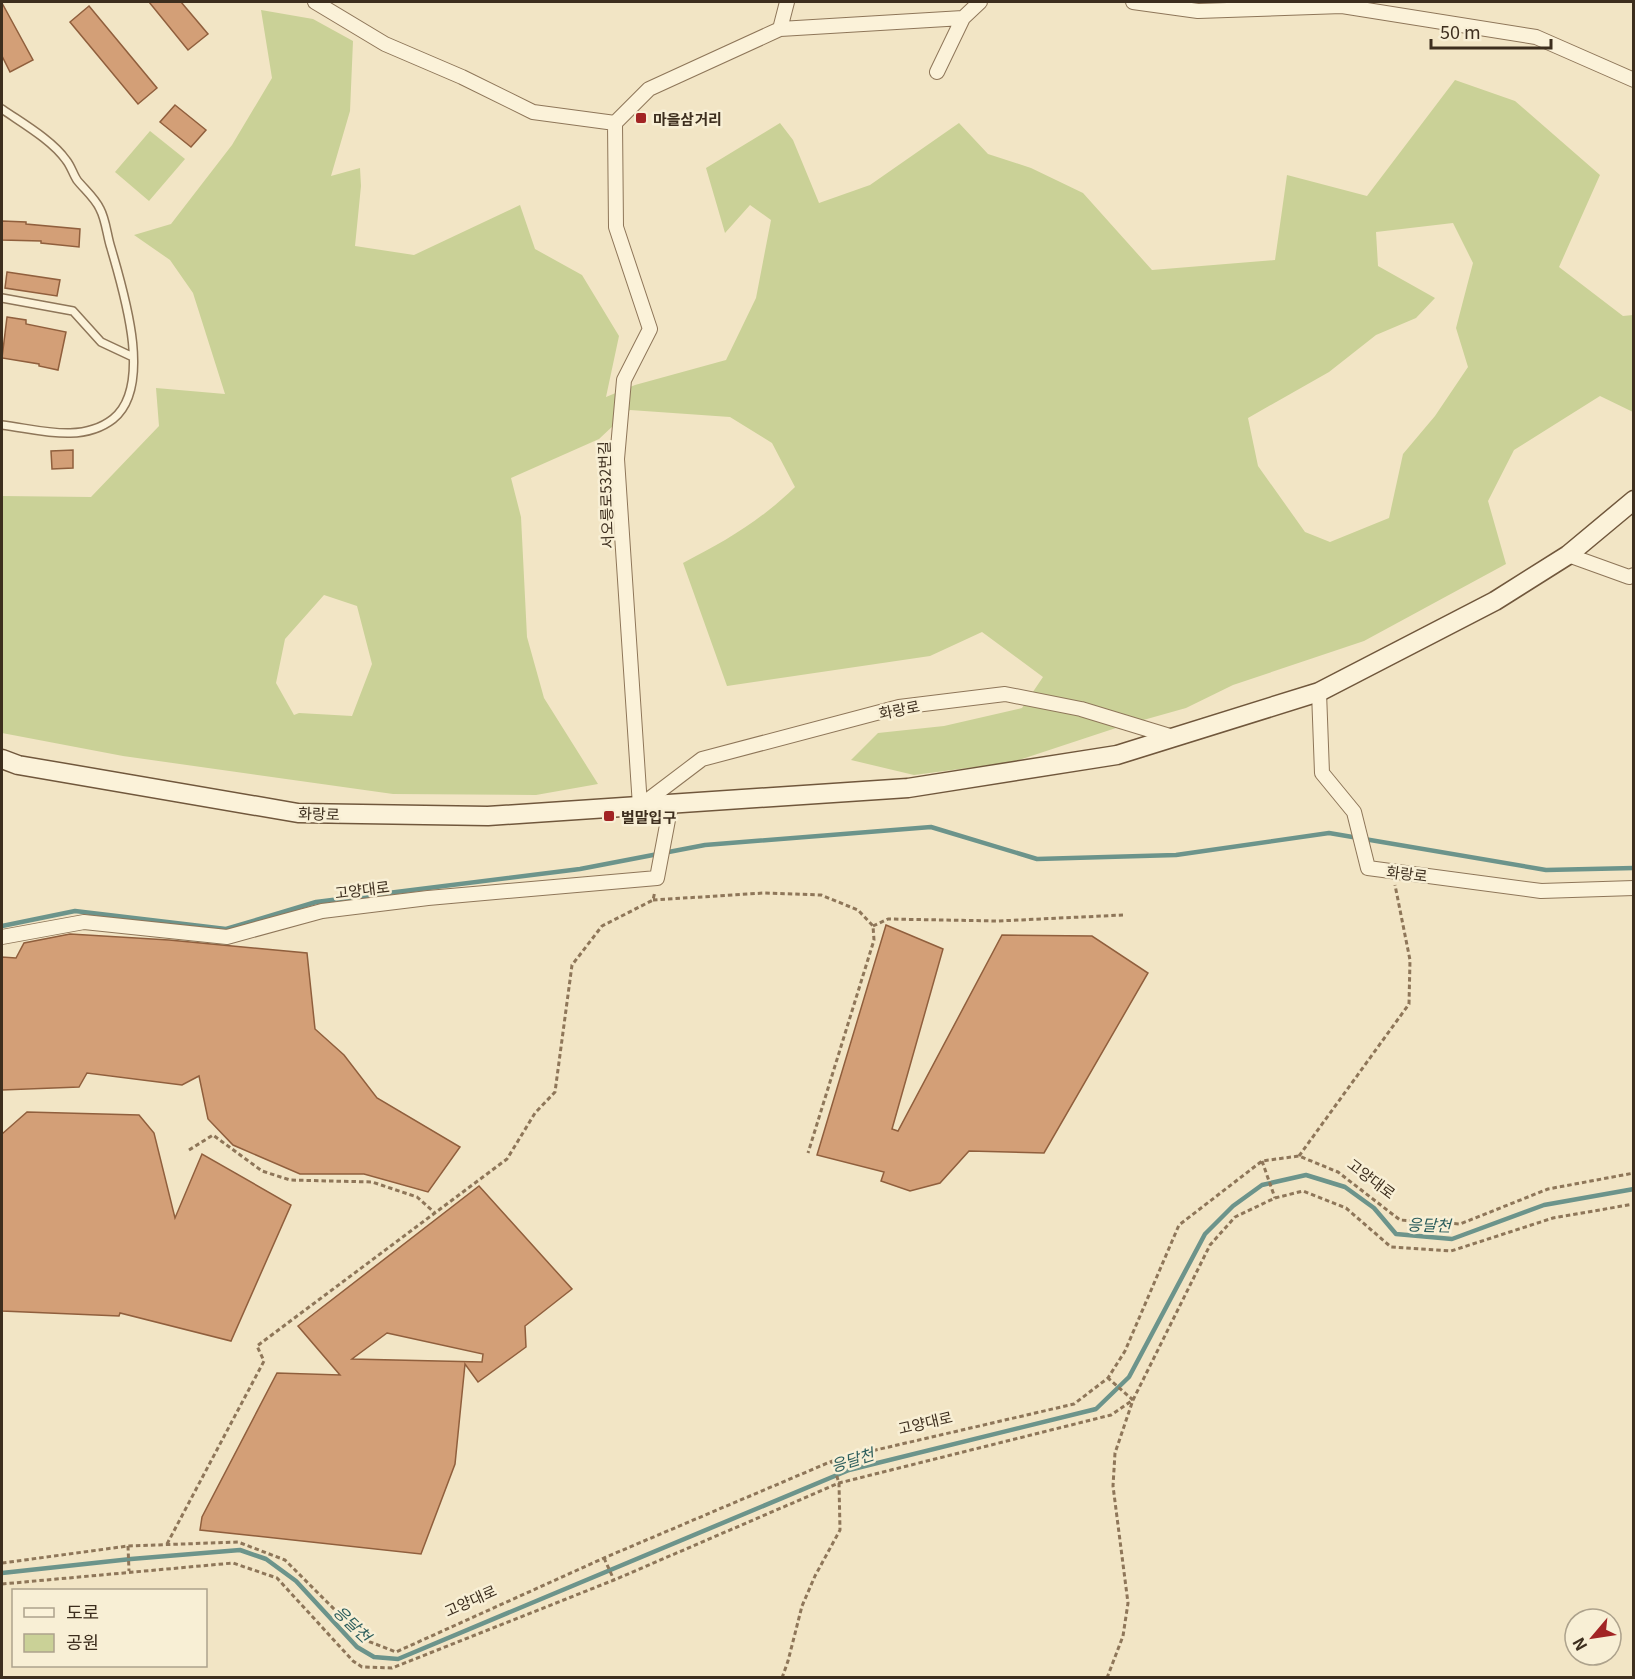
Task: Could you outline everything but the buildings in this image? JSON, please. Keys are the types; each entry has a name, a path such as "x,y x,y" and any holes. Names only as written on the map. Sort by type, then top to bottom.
{"main road":[{"name":"화랑로","path":"2,759 18,765 298,813 488,816 908,788 1117,754 1319,692 1495,601 1568,555 1634,500"}],"street":[{"path":"315,2 385,44 462,77 533,112 615,123 649,89 780,29 963,18"},
{"path":"780,29 787,2"},
{"path":"937,72 963,18 980,2"},
{"path":"1133,2 1198,11 1342,6 1536,37 1634,80"},
{"name":"서오릉로532번길","path":"615,123 616,227 650,329 624,380 617,459 640,806"},
{"path":"1568,555 1629,577 1634,575"},
{"name":"화랑로","path":"1319,692 1322,773 1354,812 1368,868 1541,891 1634,888"},
{"name":"화랑로","path":"640,806 702,759 899,707 922,704 1005,694 1082,709 1173,737"},
{"path":"657,878 671,804"},
{"name":"고양대로","path":"2,938 84,922 228,937 322,911 428,898 657,878"}],"lane":[{"path":"2,109 55,148 100,208 126,303 133,357 132,384 126,402 111,420 75,433 61,434 2,424"},
{"path":"2,298 73,312 101,342 133,357"}],"path":[{"path":"1299,1156 1409,1004 1410,960 1392,871"},
{"path":"653,900 657,878"},
{"path":"167,1544 264,1361 257,1346 507,1160 536,1113 555,1092 572,965 602,926 653,900 764,893 821,895 858,910 873,926 874,940 808,1153"},
{"path":"873,926 888,919 998,921 1123,915"},
{"path":"189,1150 213,1135 262,1171 290,1180 372,1182 417,1197 435,1213"},
{"name":"고양대로","path":"2,1563 128,1546 238,1542 285,1560 365,1640 396,1652 604,1558 832,1462 1074,1404 1109,1379 1125,1351 1179,1225 1262,1161 1299,1156 1338,1172 1400,1220 1460,1224 1548,1189 1634,1173"},
{"path":"1262,1161 1275,1198"},
{"path":"1107,1677 1123,1636 1128,1604 1113,1486 1115,1453 1133,1400 1210,1245 1235,1217 1275,1198 1303,1191 1346,1208 1391,1247 1450,1251 1553,1218 1634,1204"},
{"path":"1109,1379 1133,1400"},
{"path":"2,1584 233,1563 277,1578 352,1661 362,1667 392,1668 614,1580 839,1483 1111,1415 1133,1400"},
{"path":"782,1677 802,1606 840,1530 839,1483 832,1462"},
{"path":"128,1546 129,1572"},
{"path":"604,1558 614,1580"}],"green space":[{"path":"261,10 313,19 353,41 350,111 331,176 360,168 361,186 355,246 414,255 520,205 535,249 582,275 619,336 606,397 635,385 726,360 756,298 771,220 750,205 725,233 706,168 780,123 793,140 819,203 870,185 959,123 988,154 1031,168 1083,193 1152,270 1275,260 1287,175 1367,196 1455,80 1515,101 1600,175 1559,267 1623,316 1633,315 1633,412 1600,396 1514,450 1488,501 1506,564 1364,641 1233,685 1186,708 1122,726 1013,762 914,775 851,760 878,733 944,726 1022,708 1043,677 982,632 930,656 727,686 683,563 742,529 769,510 795,487 772,443 730,417 630,410 599,439 511,478 521,517 527,637 544,698 598,784 536,795 393,794 123,756 2,733 2,496 91,497 159,426 156,388 225,394 193,293 170,260 134,235 171,224 232,145 272,78","holes":["1453,223 1473,263 1456,328 1468,367 1435,416 1403,454 1389,518 1330,542 1305,532 1258,466 1248,418 1329,372 1376,335 1416,318 1435,298 1378,266 1376,232","324,595 357,606 372,664 352,716 299,713 294,715 276,683 285,639"]},
{"path":"150,131 185,159 149,201 115,172"}],"waterway":[{"path":"2,926 75,911 226,929 316,902 580,869 705,845 931,827 1037,859 1176,855 1329,833 1546,870 1634,868"},
{"name":"응달천","path":"2,1573 240,1550 266,1559 296,1581 357,1647 374,1657 398,1659 849,1470 1096,1409 1129,1377 1205,1234 1233,1206 1262,1185 1306,1175 1345,1187 1374,1208 1396,1234 1452,1239 1544,1205 1634,1189"}],"place":[{"name":"마을삼거리","path":"641,118"},
{"name":"벌말입구","path":"609,816"}]}
